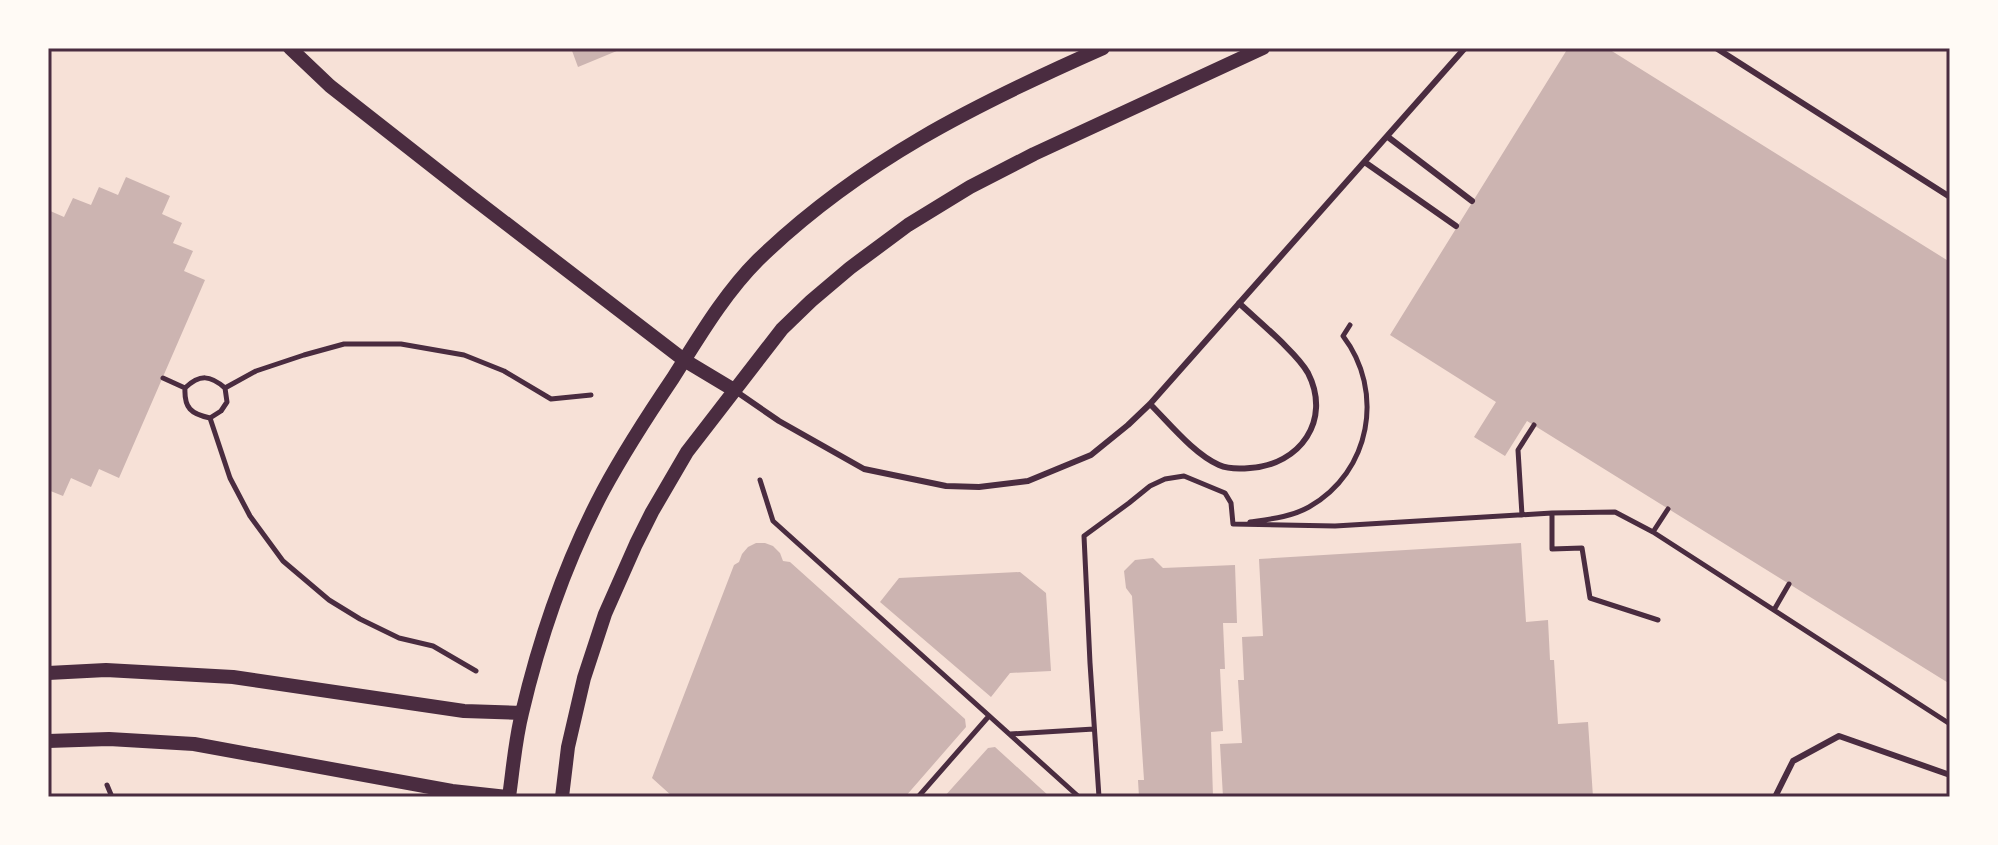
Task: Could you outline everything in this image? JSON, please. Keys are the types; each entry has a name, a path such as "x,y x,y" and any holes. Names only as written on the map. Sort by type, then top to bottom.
{"street":[{"path":"290,48 341,95 684,360 734,390"},
{"path":"48,741 109,739 194,744 452,791 508,797 522,713 548,619 578,543 623,456 735,284 783,238 834,196 893,155 951,120 1103,48"},
{"path":"562,797 568,747 584,678 620,577 680,462 782,329 850,268 908,225 970,187 1263,48"},
{"path":"48,673 106,670 233,677 464,711 522,713"}],"lane":[{"path":"734,390 779,421 864,469 946,486 979,487 1028,481 1091,455 1150,404 1465,48"},
{"path":"1716,48 1950,197"},
{"path":"1388,137 1472,201"},
{"path":"1366,163 1456,226"},
{"path":"1150,404 1190,445 1220,466 1240,469 1273,464 1290,455 1307,438 1317,412 1317,398 1307,371 1239,303"},
{"path":"1775,797 1793,761 1839,736 1950,775"}],"path":[{"path":"1233,524 1277,518 1309,506 1334,487 1347,472 1364,433 1368,405 1360,366 1343,336 1350,325"},
{"path":"225,388 256,371 344,344 401,344 464,355 504,371 551,399 591,395"},
{"path":"205,377 216,380 225,388 227,402 221,411 210,418 189,409 185,388 194,380 205,377"},
{"path":"163,378 185,388"},
{"path":"210,418 230,478 250,516 283,561 329,600 360,619 399,638 433,646 476,671"},
{"path":"1522,515 1518,450 1534,425"},
{"path":"1099,797 1084,536 1150,486 1172,476 1184,476 1225,493 1231,503 1233,524"},
{"path":"760,480 773,521 1079,797"},
{"path":"1653,532 1668,509"},
{"path":"1233,524 1335,526 1615,512 1653,532 1950,724"},
{"path":"1552,513 1552,549 1582,548 1590,598 1658,620"},
{"path":"1774,610 1789,584"},
{"path":"918,797 989,716"},
{"path":"1009,734 1094,729"},
{"path":"107,785 112,797"}],"building":[{"path":"571,48 624,48 578,67"},
{"path":"1568,48 1607,48 1950,262 1950,684 1527,421 1505,456 1474,437 1496,402 1390,335"},
{"path":"126,177 170,196 162,214 182,223 173,243 193,251 184,271 205,280 119,478 99,469 91,487 71,478 63,496 48,490 48,210 64,217 73,198 91,205 99,187 118,195"},
{"path":"756,543 773,546 783,561 790,562 965,719 966,727 905,797 673,797 652,778 734,565 748,547"},
{"path":"1521,543 1526,622 1548,620 1558,724 1588,722 1593,797 1223,797 1220,744 1242,743 1238,680 1244,680 1242,637 1263,636 1259,559"},
{"path":"1153,558 1163,568 1235,565 1237,623 1223,623 1225,669 1220,669 1223,731 1211,732 1213,797 1139,797 1138,780 1144,780 1132,596 1126,588 1124,571 1135,560"},
{"path":"1020,572 1046,593 1051,671 1010,673 991,697 880,602 899,578"},
{"path":"995,747 1050,797 944,797 988,748"}]}
